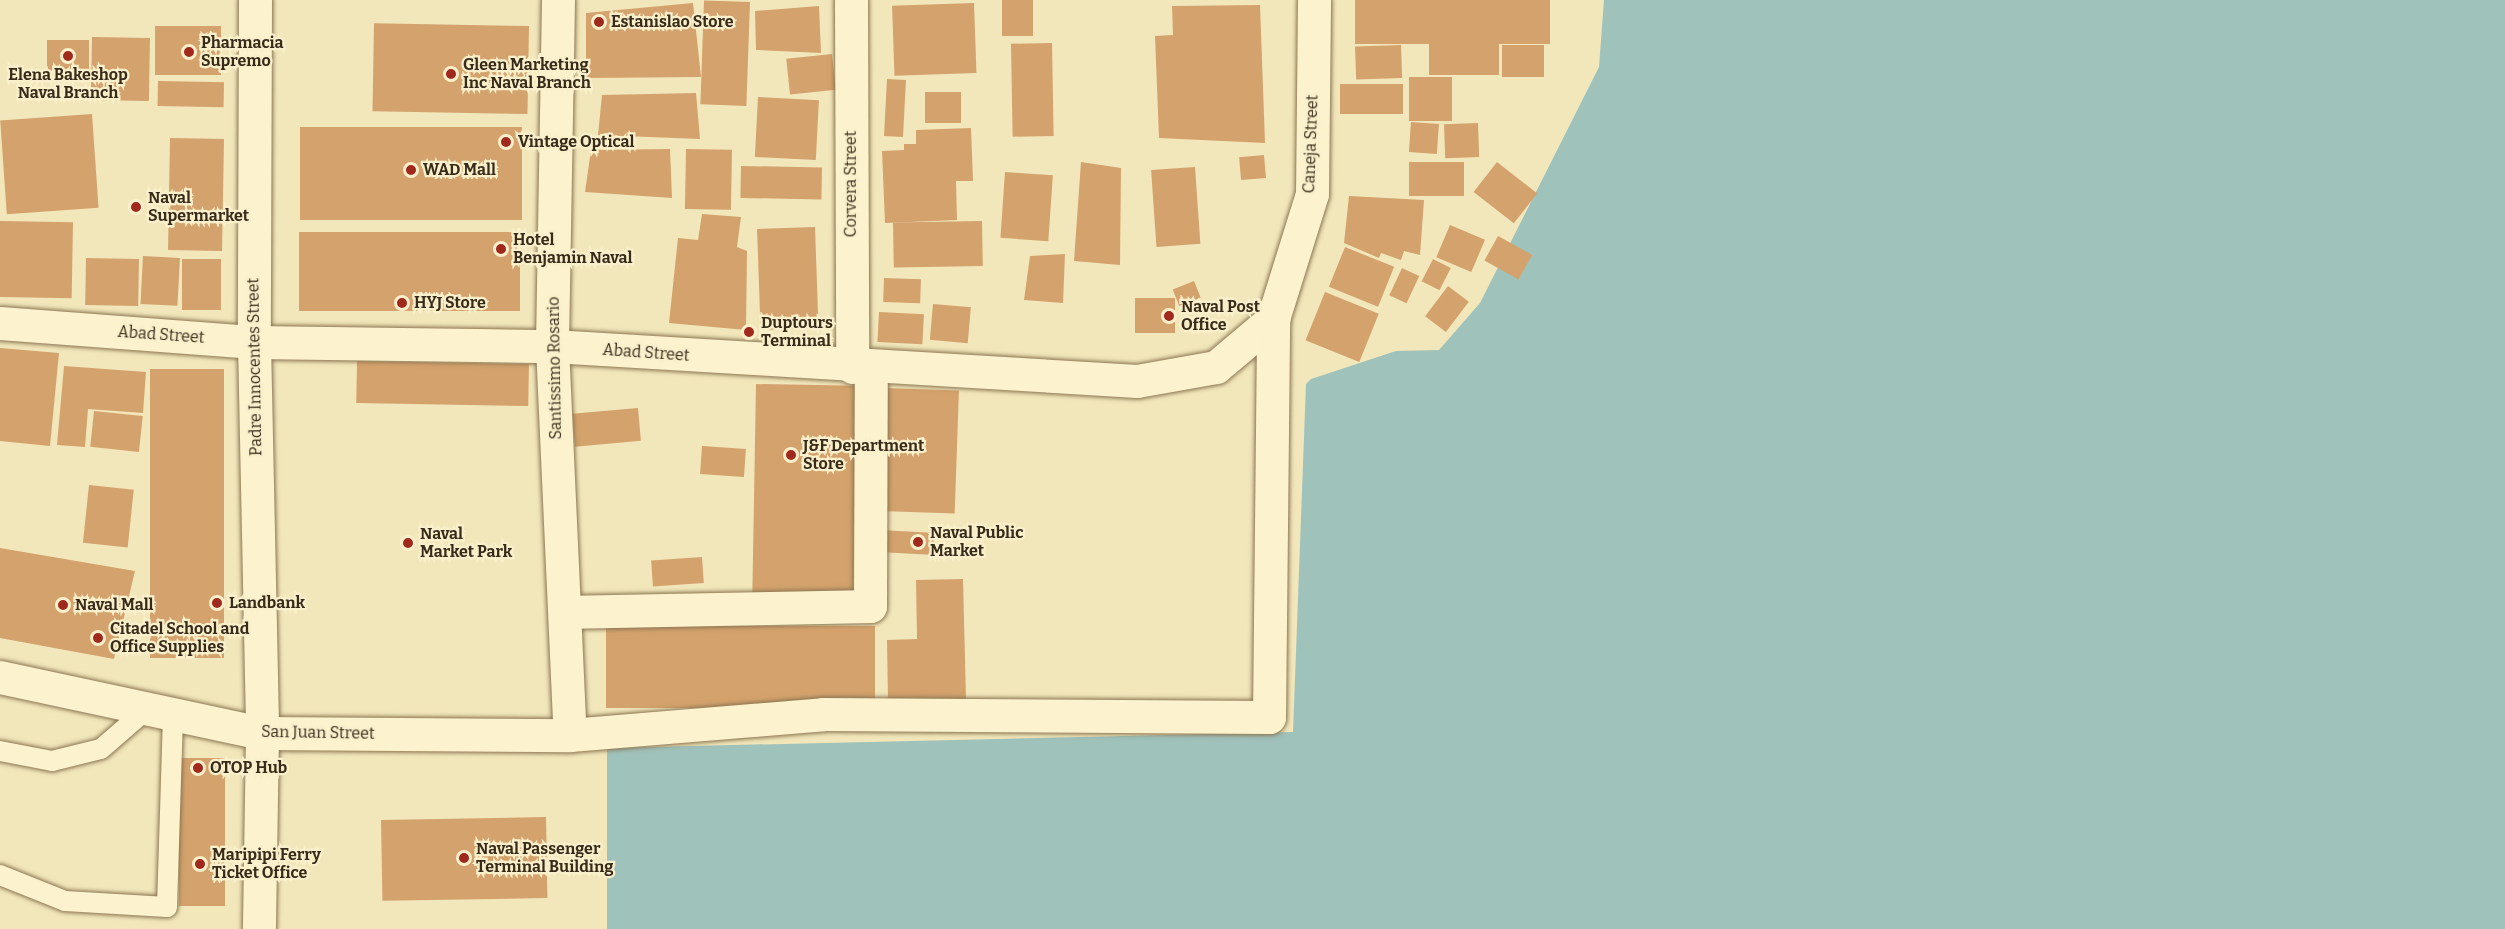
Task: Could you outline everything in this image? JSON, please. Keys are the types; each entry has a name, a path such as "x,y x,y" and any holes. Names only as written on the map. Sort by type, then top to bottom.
{"street":[{"name":"Padre Innocentes Street","path":"255,0 254,342 262,733 259,929"},
{"name":"Santissimo Rosario","path":"558,0 552,346 570,735"},
{"name":"Corvera Street","path":"565,612 870,606 851,0"},
{"name":"Caneja Street","path":"570,735 824,714 1269,717 1273,319 1312,194 1314,0"},
{"name":"Abad Street","path":"0,323 254,342 552,346 861,367 1137,381 1216,367 1273,319"},
{"name":"San Juan Street","path":"0,678 262,733 570,735"}],"lane":[{"path":"0,751 52,761 101,749 160,711"},
{"path":"0,875 64,901 167,907 160,711"}],"water":[{"path":"1604,0 2505,0 2505,929 607,929 607,748 1293,732 1306,384 1311,379 1396,351 1439,350 1480,303 1599,67"}],"building":[{"path":"704,0 750,2 746,106 700,104"},
{"path":"1002,0 1033,0 1033,36 1002,36"},
{"path":"1355,0 1550,0 1550,44 1355,44"},
{"path":"693,3 701,77 586,78 586,13"},
{"path":"974,3 976,73 894,76 892,6"},
{"path":"1260,5 1265,143 1159,138 1155,36 1173,35 1172,6"},
{"path":"819,6 821,53 756,50 755,11"},
{"name":"Gleen Marketing Inc Naval Branch","path":"374,23 529,26 527,114 372,111"},
{"name":"Pharmacia Supremo","path":"155,26 221,26 221,75 155,75"},
{"path":"92,37 150,38 149,101 91,100"},
{"name":"Elena Bakeshop Naval Branch","path":"47,40 89,40 89,71 47,71"},
{"path":"1052,43 1054,136 1013,137 1011,44"},
{"path":"1429,44 1499,44 1499,75 1429,75"},
{"path":"1401,45 1402,78 1356,80 1355,47"},
{"path":"1502,45 1544,45 1544,77 1502,77"},
{"path":"832,54 836,90 790,95 786,59"},
{"path":"1409,77 1452,77 1452,121 1409,121"},
{"path":"887,79 906,80 903,137 884,136"},
{"path":"158,81 224,82 224,107 158,106"},
{"path":"1340,84 1403,84 1403,114 1340,114"},
{"path":"925,92 961,92 961,123 925,123"},
{"path":"696,93 700,139 598,135 602,95"},
{"path":"758,97 819,100 816,160 755,157"},
{"path":"92,114 99,208 7,214 0,120"},
{"path":"1411,122 1439,124 1437,154 1409,152"},
{"path":"1478,123 1479,157 1445,158 1444,124"},
{"name":"WAD Mall","path":"300,127 522,127 522,220 300,220"},
{"path":"971,128 973,181 956,181 957,220 885,223 882,151 904,150 904,144 916,144 916,130"},
{"path":"170,138 224,139 222,251 168,250"},
{"path":"670,149 672,198 585,192 591,150"},
{"path":"686,149 732,150 731,210 685,209"},
{"path":"1264,155 1266,178 1241,180 1239,157"},
{"path":"1081,162 1121,168 1120,265 1074,261"},
{"path":"1409,162 1464,162 1464,196 1409,196"},
{"path":"1497,162 1537,193 1514,223 1474,192"},
{"path":"741,166 822,167 821,199 740,198"},
{"path":"1195,167 1200,244 1156,247 1151,170"},
{"path":"1005,172 1053,175 1048,241 1000,238"},
{"path":"1349,196 1424,200 1420,255 1404,251 1401,260 1381,253 1379,258 1344,243"},
{"path":"702,214 741,217 737,247 747,251 746,330 669,323 678,238 698,240"},
{"path":"0,221 73,222 72,298 0,297"},
{"path":"982,221 983,266 894,268 893,223"},
{"path":"1450,225 1485,240 1471,272 1436,257"},
{"path":"815,227 819,328 761,330 757,229"},
{"path":"299,232 520,232 520,311 299,311"},
{"path":"1498,236 1532,255 1519,279 1484,260"},
{"path":"1345,247 1394,267 1378,307 1329,287"},
{"path":"1065,254 1063,303 1024,300 1030,256"},
{"path":"143,256 180,258 177,306 140,304"},
{"path":"86,258 139,259 138,306 85,305"},
{"path":"182,259 221,259 221,310 182,310"},
{"path":"1433,259 1451,268 1439,290 1422,281"},
{"path":"1402,268 1419,276 1407,303 1389,295"},
{"path":"884,278 921,279 920,303 883,302"},
{"path":"1194,281 1201,298 1179,306 1173,290"},
{"path":"1448,286 1469,302 1446,332 1425,316"},
{"path":"1325,292 1379,314 1359,362 1306,340"},
{"path":"1135,298 1175,298 1175,333 1135,333"},
{"path":"933,304 971,307 968,343 930,340"},
{"path":"879,312 924,314 922,344 877,342"},
{"path":"0,348 59,353 50,446 0,441"},
{"path":"357,361 529,364 528,406 356,403"},
{"path":"64,366 146,372 143,413 88,409 85,447 57,445"},
{"path":"150,369 224,369 224,658 150,658"},
{"path":"756,384 857,386 853,597 752,595"},
{"path":"885,388 959,391 955,514 881,511"},
{"path":"638,408 641,441 575,447 572,414"},
{"path":"94,411 143,416 139,452 90,447"},
{"path":"702,446 746,449 744,477 700,474"},
{"path":"89,485 134,490 128,547 83,543"},
{"path":"880,530 936,533 935,555 879,552"},
{"name":"Naval Mall","path":"0,548 135,571 114,659 0,638"},
{"path":"702,557 704,583 653,586 651,561"},
{"path":"963,579 966,700 888,702 887,640 917,639 916,580"},
{"path":"606,626 875,626 875,708 606,708"},
{"path":"179,758 225,758 225,906 179,906"},
{"name":"Naval Passenger Terminal Building","path":"546,817 547,898 382,901 381,820"}],"place":[{"name":"Estanislao Store","path":"599,22"},
{"name":"Pharmacia Supremo","path":"189,52"},
{"name":"Elena Bakeshop Naval Branch","path":"68,56"},
{"name":"Gleen Marketing Inc Naval Branch","path":"451,74"},
{"name":"Vintage Optical","path":"506,142"},
{"name":"WAD Mall","path":"411,170"},
{"name":"Naval Supermarket","path":"136,207"},
{"name":"Hotel Benjamin Naval","path":"501,249"},
{"name":"HYJ Store","path":"402,303"},
{"name":"Naval Post Office","path":"1169,316"},
{"name":"Duptours Terminal","path":"749,332"},
{"name":"J&F Department Store","path":"791,455"},
{"name":"Naval Public Market","path":"918,542"},
{"name":"Naval Market Park","path":"408,543"},
{"name":"Landbank","path":"217,603"},
{"name":"Naval Mall","path":"63,605"},
{"name":"Citadel School and Office Supplies","path":"98,638"},
{"name":"OTOP Hub","path":"198,768"},
{"name":"Naval Passenger Terminal Building","path":"464,858"},
{"name":"Maripipi Ferry Ticket Office","path":"200,864"}]}
